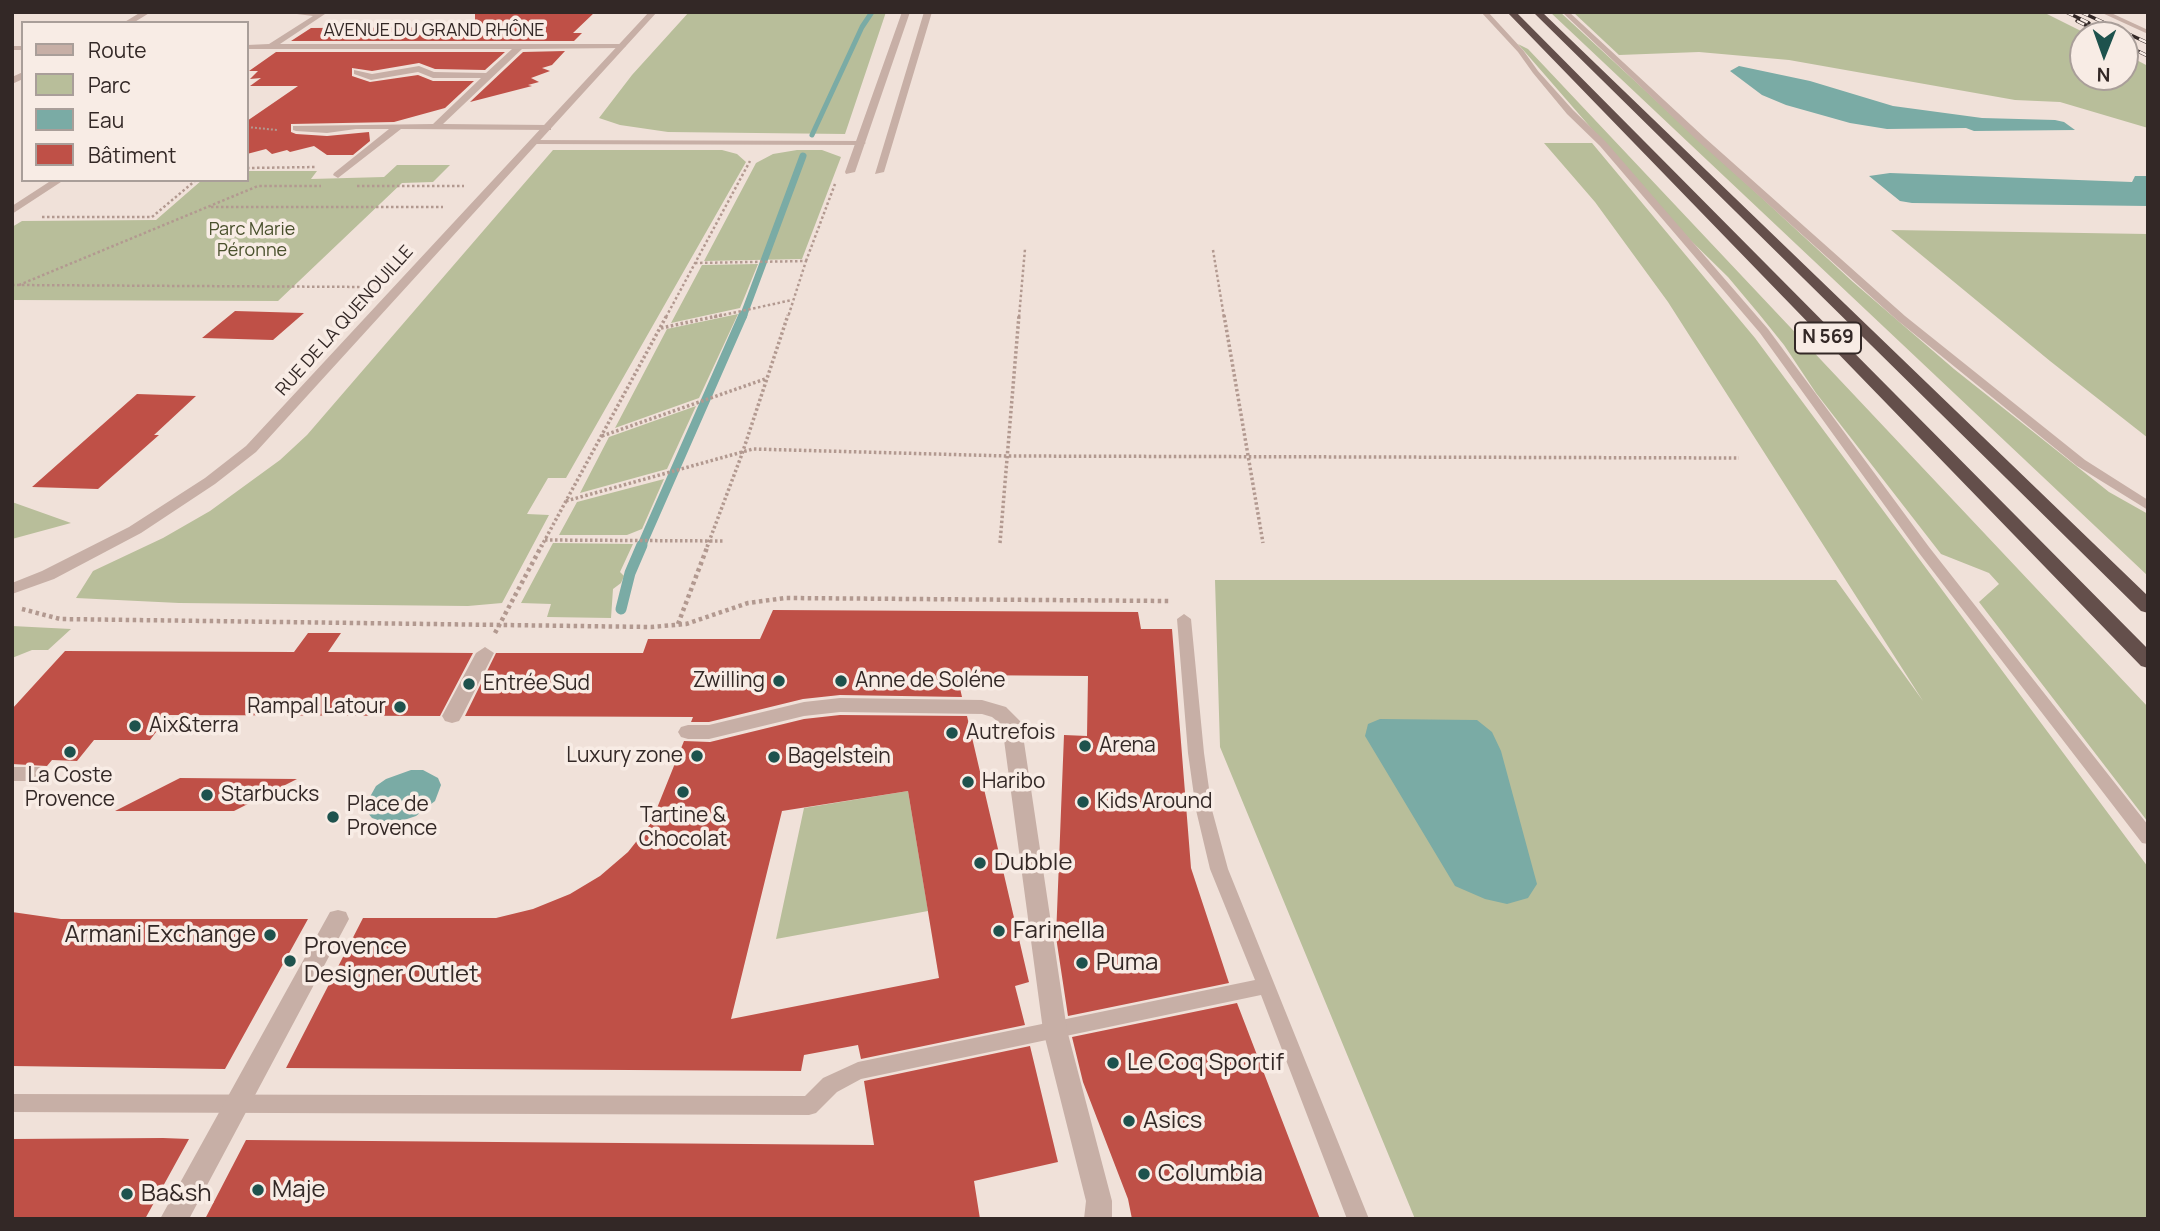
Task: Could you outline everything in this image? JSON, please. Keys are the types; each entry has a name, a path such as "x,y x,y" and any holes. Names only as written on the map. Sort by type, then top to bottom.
{"highway":[{"name":"N 569","path":"1511,12 2148,661"},
{"name":"N 569","path":"1536,12 2148,607"}],"street":[{"path":"131,21 148,12"},
{"path":"248,57 321,14 285,12"},
{"name":"RUE DE LA QUENOUILLE","path":"12,589 48,575 135,530 210,481 241,457 282,418 653,12"},
{"path":"850,172 906,12"},
{"path":"878,172 928,12"},
{"name":"AVENUE DU GRAND RHÔNE","path":"248,47 622,46"},
{"path":"435,127 519,47"},
{"path":"356,72 371,77 419,69 433,75 490,76"},
{"path":"342,171 398,127"},
{"path":"296,128 548,128"},
{"path":"12,211 56,182"},
{"path":"452,716 485,653"},
{"path":"688,732 709,732 804,709 840,705 982,707 999,712 1011,722 1055,1030 1099,1201 1098,1219"},
{"path":"12,774 40,774"},
{"path":"174,1219 338,919"}],"lane":[{"path":"1484,12 1764,331 1924,550 2148,838"},
{"path":"1564,12 1901,318 2081,463 2148,506"},
{"path":"2103,12 2148,32"},
{"path":"534,142 862,143"},
{"path":"1184,619 1196,753 1204,810 1219,869 1358,1219"},
{"path":"12,1103 809,1106 830,1085 858,1071 1267,986"}],"path":[{"path":"248,127 296,128"},
{"path":"485,653 751,160"},
{"path":"248,168 342,171"},
{"path":"38,217 152,216 194,182"},
{"path":"19,285 258,186 331,186"},
{"path":"345,186 470,186"},
{"path":"206,207 449,207"},
{"path":"1000,543 1025,249"},
{"path":"1213,250 1263,543"},
{"path":"678,624 742,454 806,261 695,263"},
{"path":"12,285 402,287"},
{"path":"660,328 792,300"},
{"path":"601,436 766,379"},
{"path":"566,501 753,449 1007,456 1739,458"},
{"path":"545,540 723,541"},
{"path":"16,608 60,619 651,627 678,624 748,603 785,598 1169,601 1183,609 1184,619"}],"green space":[{"path":"689,12 886,12 845,134 668,132 620,125 599,118 632,75"},
{"path":"1550,12 1560,12 1853,282 1954,369 2109,492 2148,514 2148,576"},
{"path":"1573,12 2043,12 2069,25 2069,91 2139,91 2139,61 2148,66 2148,128 2060,102 2015,100 1789,60 1699,52 1619,55"},
{"path":"1518,44 1528,49 2148,707 2148,822 1979,602 1999,584 1989,573 1941,554 1816,393 1784,345 1759,314 1728,277 1678,228"},
{"path":"1544,143 1592,143 1755,338 2148,867 2148,1219 1415,1219 1220,747 1215,580 1836,580 1923,701 1668,302 1595,202"},
{"path":"553,150 722,150 737,154 746,162 566,478 548,478 527,514 549,515 502,603 468,606 179,603 76,598 93,571 163,538 210,511 280,460 307,435"},
{"path":"822,150 841,157 802,259 704,261 756,163 773,154"},
{"name":"Parc Marie Péronne","path":"397,165 450,165 433,182 402,183 278,301 12,300 12,227 22,221 156,220 200,182 248,182 248,171 317,171 311,179 384,177"},
{"path":"1891,230 2148,234 2148,438 2050,361"},
{"path":"758,264 740,308 671,323 702,265"},
{"path":"738,314 699,398 615,428 667,329"},
{"path":"696,406 667,469 580,493 609,437"},
{"path":"664,479 642,529 627,535 559,535 577,502"},
{"path":"12,502 71,523 12,539"},
{"path":"553,543 633,544 620,572 624,576 621,583 613,589 611,618 547,617 551,604 521,603"},
{"path":"12,626 71,629 48,650 32,650 12,658"},
{"path":"908,791 928,911 776,939 804,808"}],"water":[{"path":"1739,66 1810,81 1893,106 1982,118 2055,120 2064,122 2075,130 1887,129 1850,123 1786,105 1762,95 1730,71"},
{"path":"1890,173 2132,182 2135,176 2148,176 2148,206 1912,203 1900,201 1869,176"},
{"path":"1380,719 1477,720 1492,732 1501,751 1537,884 1528,898 1507,904 1485,899 1455,886 1365,736 1368,724"},
{"path":"411,770 423,770 438,778 441,785 435,801 416,816 404,820 381,821 372,818 367,812 366,804 376,786 386,779"}],"building":[{"path":"595,12 573,33 582,33 574,41 291,41 311,28 475,27 475,14"},
{"path":"565,51 552,65 542,68 550,71 531,78 539,82 528,85 532,86 470,102 523,52"},
{"path":"276,52 505,52 485,70 435,69 419,63 372,71 352,68 352,76 370,82 418,75 433,81 474,81 445,108 394,122 291,124 291,132 296,134 327,136 369,132 370,141 353,155 327,155 314,146 290,152 287,150 272,154 266,149 248,154 248,120 298,86 250,86 261,78 250,79 258,71 249,71"},
{"path":"235,311 304,313 273,340 202,338"},
{"path":"137,394 196,396 154,435 159,435 98,489 32,487"},
{"path":"773,610 1138,612 1141,629 1172,629 1191,868 1229,983 1068,1016 1056,937 1064,735 1087,736 1088,676 957,675 962,697 840,695 803,699 709,722 691,722 693,717 465,716 496,653 643,653 648,639 760,639"},
{"path":"308,633 341,633 328,652 473,653 440,716 169,715 150,740 94,740 77,761 52,760 47,766 12,764 12,709 65,651 294,652"},
{"path":"840,715 967,716 1029,982 1015,986 1025,1025 861,1059 858,1045 804,1055 801,1071 286,1068 363,918 496,918 533,909 570,894 600,876 628,852 651,823 684,741 710,742 804,719","holes":["908,791 939,978 731,1019 782,811"]},
{"name":"Starbucks","path":"180,778 297,779 234,811 115,811"},
{"path":"12,912 61,919 308,919 225,1069 12,1066"},
{"path":"1237,1003 1320,1219 1132,1219 1128,1199 1083,1082 1072,1037"},
{"path":"1030,1046 1058,1162 974,1181 980,1219 205,1219 246,1140 874,1145 864,1081"},
{"path":"12,1139 189,1139 145,1219 12,1219"}],"waterway":[{"path":"812,135 862,27 872,12"},
{"path":"743,317 803,156"},
{"path":"641,547 743,315"},
{"path":"621,609 630,573 642,545"}],"railway":[{"path":"2066,12 2085,21"},
{"path":"2081,12 2148,43"},
{"path":"2139,52 2148,56"}],"place":[{"name":"Zwilling","path":"779,681"},
{"name":"Anne de Soléne","path":"841,681"},
{"name":"Entrée Sud","path":"469,684"},
{"name":"Rampal Latour","path":"400,707"},
{"name":"Aix&terra","path":"135,726"},
{"name":"Autrefois","path":"952,733"},
{"name":"Arena","path":"1085,746"},
{"name":"La Coste Provence","path":"70,752"},
{"name":"Luxury zone","path":"697,756"},
{"name":"Bagelstein","path":"774,757"},
{"name":"Haribo","path":"968,782"},
{"name":"Tartine & Chocolat","path":"683,792"},
{"name":"Starbucks","path":"207,795"},
{"name":"Kids Around","path":"1083,802"},
{"name":"Place de Provence","path":"333,817"},
{"name":"Dubble","path":"980,863"},
{"name":"Farinella","path":"999,931"},
{"name":"Armani Exchange","path":"270,935"},
{"name":"Provence Designer Outlet","path":"290,961"},
{"name":"Puma","path":"1082,963"},
{"name":"Le Coq Sportif","path":"1113,1063"},
{"name":"Asics","path":"1129,1121"},
{"name":"Columbia","path":"1144,1174"},
{"name":"Maje","path":"258,1190"},
{"name":"Ba&sh","path":"127,1194"}]}
